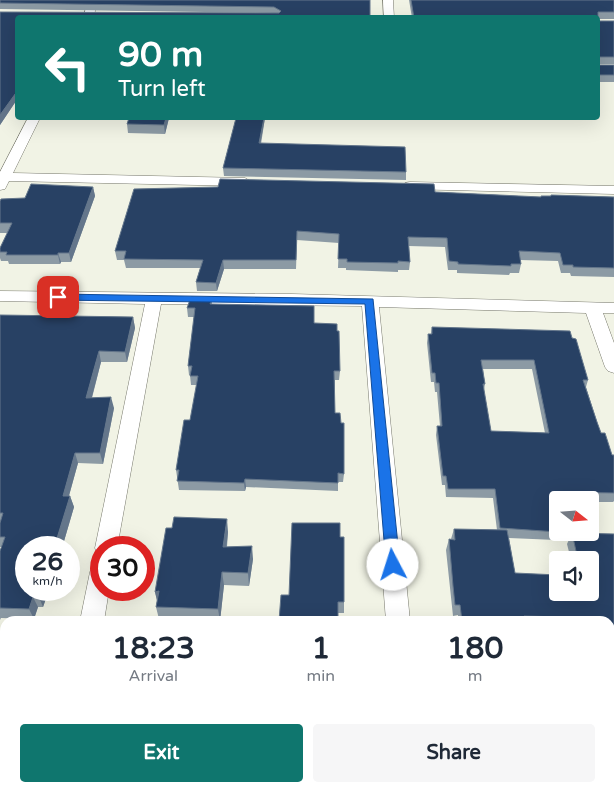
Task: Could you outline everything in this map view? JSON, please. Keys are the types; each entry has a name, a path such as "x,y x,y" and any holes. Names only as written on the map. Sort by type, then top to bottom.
{"street":[{"path":"88,15 95,0"},
{"path":"388,0 389,15"},
{"path":"33,120 2,181 261,182"},
{"path":"400,185 614,190"},
{"path":"0,296 292,299 614,308"},
{"path":"108,536 154,299"},
{"path":"370,301 398,616"},
{"path":"592,307 614,367"},
{"path":"93,616 96,601"}],"building":[{"path":"0,0 370,0 370,15 15,15 15,94 0,115 0,12 279,13 281,11 274,7 0,3"},
{"path":"411,0 614,0 614,12 598,12 598,15 414,15"},
{"path":"600,21 614,21 614,57 600,57"},
{"path":"600,65 614,65 614,75 600,75"},
{"path":"128,120 165,120 164,125 127,124"},
{"path":"235,120 264,120 259,143 405,147 406,172 223,168"},
{"path":"220,179 434,184 435,192 541,197 551,195 614,197 614,268 573,267 573,265 563,265 560,253 519,251 521,264 511,264 511,266 458,264 458,262 449,261 447,238 408,237 410,262 347,262 347,259 338,259 339,234 297,231 296,260 223,260 216,283 196,282 203,260 124,259 126,251 115,251 134,189 218,187"},
{"path":"31,184 93,187 69,253 58,253 58,255 6,255 7,252 0,252 0,248 12,223 0,223 0,201 1,199 25,198"},
{"path":"191,297 212,298 210,304 314,306 314,323 337,324 337,331 339,331 340,371 334,371 335,413 340,413 341,423 344,423 344,474 338,473 338,483 245,479 244,483 177,481 179,470 176,470 184,420 190,420 198,376 190,376 192,366 188,366 195,308 187,308"},
{"path":"0,315 133,317 125,352 99,351 86,398 111,397 100,453 75,453 63,496 70,496 58,536 15,536 15,601 32,601 29,609 0,608 0,551 5,537 0,537 0,523 3,513 0,513"},
{"path":"432,327 570,331 572,338 576,339 588,380 583,380 597,422 601,433 605,433 612,455 614,455 614,493 599,493 599,491 549,491 549,531 500,528 495,489 448,489 446,476 443,476 437,426 442,426 439,383 436,383 435,373 432,373 428,334 432,334","holes":["481,360 534,360 549,433 491,431"]},
{"path":"174,517 227,519 223,547 252,546 248,573 222,572 218,609 156,607 159,591 155,592 166,528 172,528"},
{"path":"292,523 340,523 340,537 344,537 344,602 338,602 338,616 279,616 281,595 289,595"},
{"path":"454,529 507,530 515,573 549,575 549,601 599,601 599,551 576,551 574,541 599,541 599,534 614,534 614,616 461,616 460,605 455,605 449,539 455,540"}],"route":[{"path":"58,297 370,301 393,565"}]}
